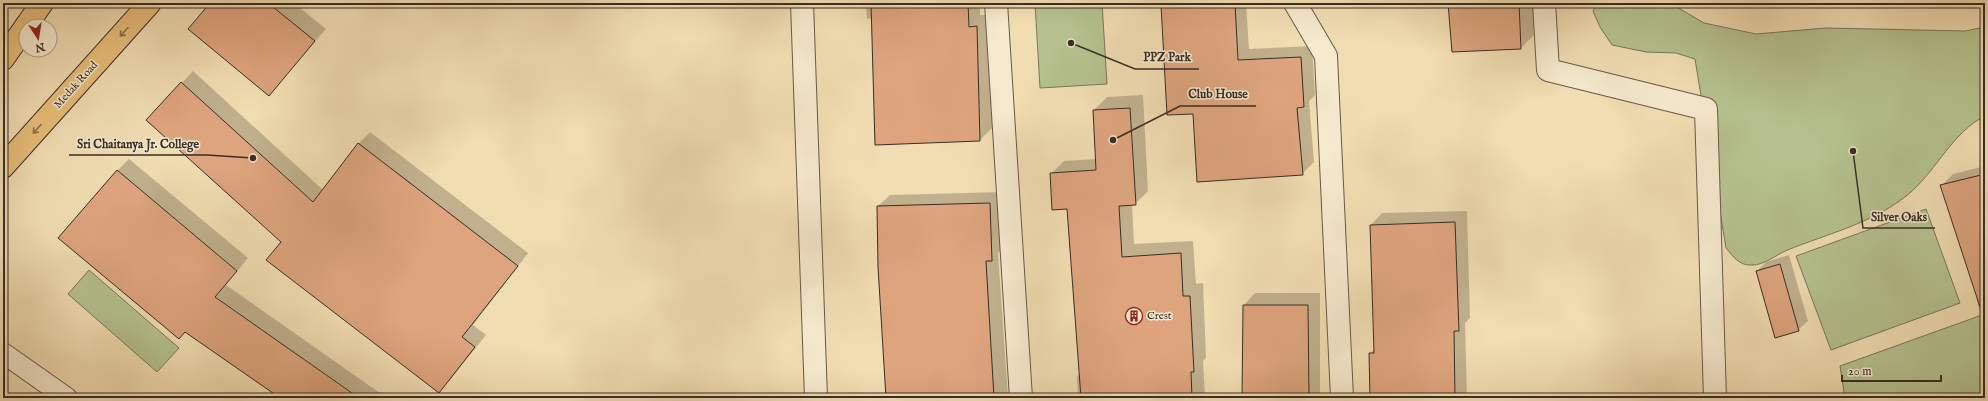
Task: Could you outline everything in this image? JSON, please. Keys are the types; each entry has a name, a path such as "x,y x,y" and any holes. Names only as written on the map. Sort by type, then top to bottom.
{"main road":[{"path":"32,18 42,3"},
{"name":"Medak Road","path":"3,168 150,3"},
{"path":"3,59 18,37"}],"street":[{"path":"802,3 816,398"},
{"path":"996,3 1021,398"},
{"path":"1295,3 1326,56 1342,398"},
{"path":"1544,3 1548,70 1706,109 1715,398"}],"lane":[{"path":"3,353 67,398"}],"green space":[{"path":"1035,3 1102,3 1107,84 1040,88"},
{"path":"1597,3 1670,3 1704,23 1756,34 1826,28 1965,31 1985,27 1985,116 1964,131 1920,183 1897,203 1867,220 1785,251 1761,264 1743,264 1726,248 1695,59 1676,53 1646,52 1612,45 1600,27 1593,11"},
{"path":"1926,209 1960,303 1831,350 1796,256"},
{"path":"89,270 179,348 157,372 68,294"},
{"path":"1985,295 1985,398 1845,398 1840,366 1982,315 1977,298"}],"building":[{"path":"210,3 268,3 315,41 269,96 188,29"},
{"path":"871,3 968,3 969,27 977,26 980,141 875,145"},
{"path":"1235,3 1238,60 1301,57 1304,107 1297,108 1303,175 1197,182 1193,114 1167,115 1161,5"},
{"path":"1448,3 1519,3 1521,49 1452,52"},
{"path":"181,82 313,202 358,143 518,266 462,337 475,347 439,393 266,260 281,242 146,120"},
{"path":"1130,108 1136,205 1119,206 1122,257 1181,253 1183,296 1190,296 1194,372 1191,372 1192,398 1081,398 1067,209 1052,210 1050,173 1096,170 1093,110"},
{"path":"117,170 237,271 215,297 359,398 280,398 185,332 179,339 58,238"},
{"path":"1985,174 1985,306 1980,307 1940,185"},
{"path":"990,203 992,261 986,261 994,398 886,398 878,267 877,206"},
{"path":"1455,222 1459,331 1454,331 1455,398 1370,398 1369,353 1374,353 1370,225"},
{"path":"1780,264 1799,331 1775,338 1756,271"},
{"path":"1243,305 1308,305 1309,398 1242,398"}],"place":[{"name":"PPZ Park","path":"1071,43"},
{"name":"Club House","path":"1113,140"},
{"name":"Silver Oaks","path":"1853,151"},
{"name":"Sri Chaitanya Jr. College","path":"253,158"},
{"name":"Crest","path":"1134,316"}]}
